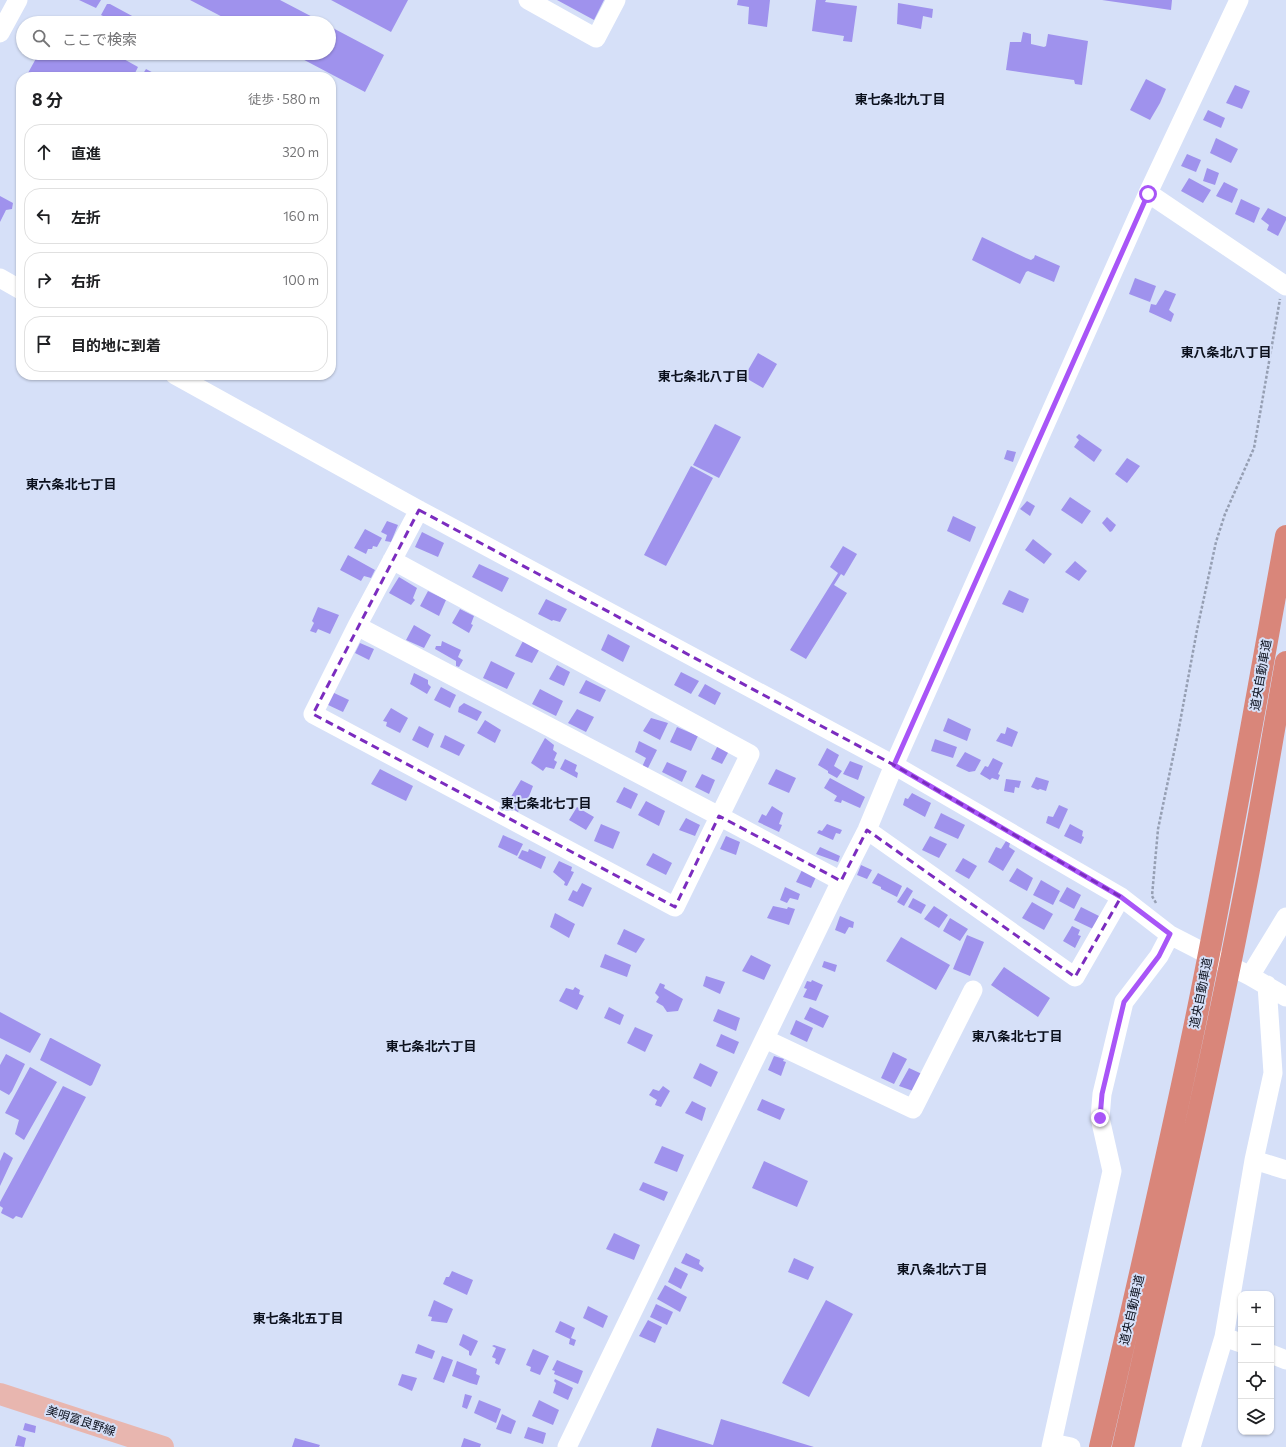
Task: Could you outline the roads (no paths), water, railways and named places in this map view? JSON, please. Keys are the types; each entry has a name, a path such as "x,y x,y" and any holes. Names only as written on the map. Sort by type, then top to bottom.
{"highway":[{"name":"道央自動車道","path":"1100,1447 1159,1192 1198,1010 1286,536"},
{"name":"道央自動車道","path":"1123,1447 1220,1015 1247,879 1286,662"}],"main road":[{"name":"美唄富良野線","path":"0,1394 159,1446"}],"street":[{"path":"0,31 18,0"},
{"path":"528,0 596,38 616,0"},
{"path":"567,1447 867,830 894,765 1148,194 1239,0"},
{"path":"1148,194 1285,285"},
{"path":"0,278 16,287"},
{"path":"184,380 419,510 894,765 1121,897 1170,934 1250,976 1268,994 1286,997"},
{"path":"392,560 750,754 675,907 313,714 357,626 392,560 419,510"},
{"path":"357,626 841,881"},
{"path":"867,830 1075,978 1121,897"},
{"path":"1250,976 1286,917"},
{"path":"1071,1447 1052,1445 1112,1171 1100,1118 1102,1094 1124,1002 1159,956 1170,934"},
{"path":"765,1040 913,1109 973,990"},
{"path":"1191,1447 1232,1340 1254,1160 1274,1073 1268,994"},
{"path":"1254,1160 1286,1170"},
{"path":"1274,1355 1286,1360"}],"district":[{"name":"東七条北九丁目","path":"900,99"},
{"name":"東八条北八丁目","path":"1226,352"},
{"name":"東七条北八丁目","path":"703,376"},
{"name":"東六条北七丁目","path":"71,484"},
{"name":"東七条北七丁目","path":"546,803"},
{"name":"東八条北七丁目","path":"1017,1036"},
{"name":"東七条北六丁目","path":"431,1046"},
{"name":"東八条北六丁目","path":"942,1269"},
{"name":"東七条北五丁目","path":"298,1318"}]}
